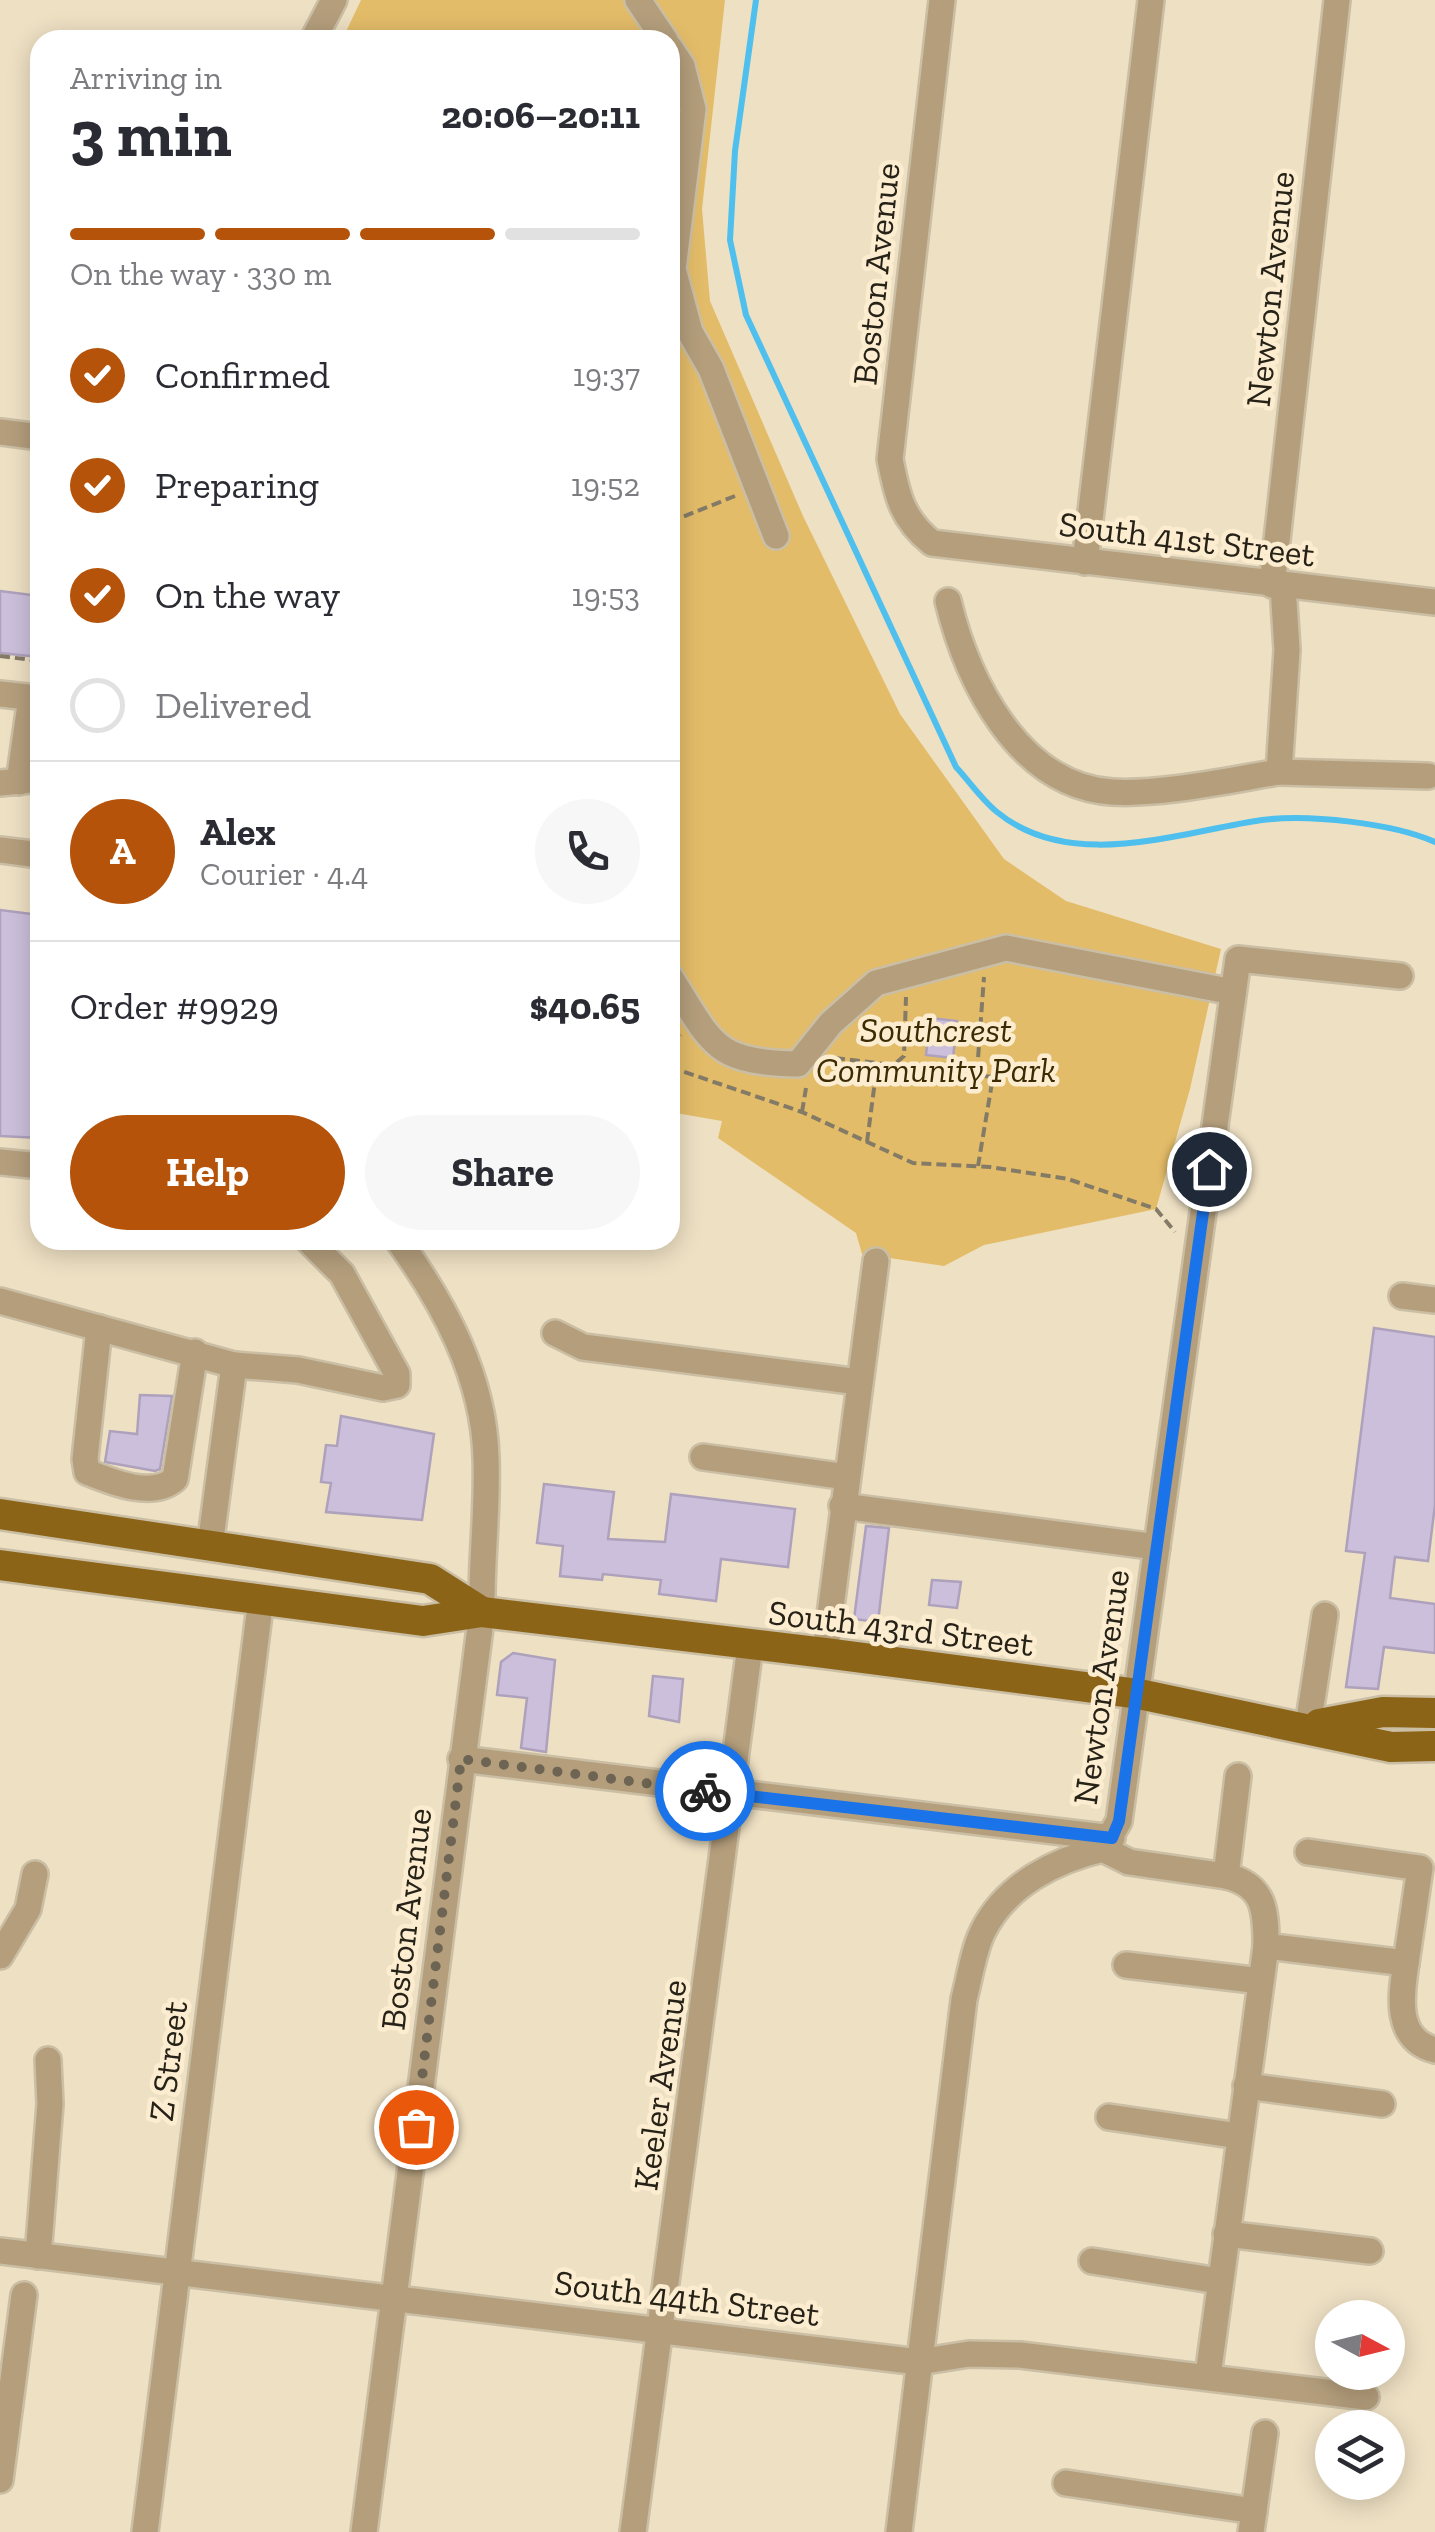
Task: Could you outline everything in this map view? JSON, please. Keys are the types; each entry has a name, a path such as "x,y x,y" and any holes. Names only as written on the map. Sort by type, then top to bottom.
{"main road":[{"name":"South 43rd Street","path":"0,1514 430,1579 482,1612"},
{"name":"South 43rd Street","path":"0,1565 423,1621 482,1612 826,1653 904,1667 1140,1694 1308,1726 1390,1747 1435,1746"},
{"name":"South 43rd Street","path":"1308,1726 1383,1712 1435,1713"}],"street":[{"path":"318,30 334,0"},
{"path":"638,0 658,30"},
{"name":"Boston Avenue","path":"932,543 900,508 890,460 942,0"},
{"path":"1085,562 1151,0"},
{"name":"Newton Avenue","path":"1279,772 1286,650 1277,585 1337,0"},
{"path":"680,63 693,110 680,213"},
{"path":"680,295 690,332 711,369 776,536"},
{"path":"0,432 30,436"},
{"name":"South 41st Street","path":"932,543 1435,602"},
{"path":"948,601 965,659 990,710 1021,745 1072,781 1112,792 1279,772 1428,776"},
{"path":"0,694 26,697 30,705 20,781"},
{"path":"0,850 30,854"},
{"path":"680,991 726,1054 758,1063 798,1064 831,1023 876,983 1006,948 1233,992"},
{"name":"Newton Avenue","path":"899,2532 964,1999 982,1933 1001,1906 1028,1880 1064,1860 1107,1844 1119,1821 1140,1694 1238,958 1400,976"},
{"path":"0,1162 30,1165"},
{"path":"0,1301 234,1364 298,1370 383,1388 397,1384 397,1374 342,1274 318,1250"},
{"name":"Boston Avenue","path":"364,2532 482,1612 486,1454 480,1415 467,1360 448,1316 405,1250"},
{"path":"826,1653 876,1261"},
{"path":"1402,1296 1435,1300"},
{"path":"100,1328 85,1459 87,1472 112,1482 154,1488 175,1479 195,1352"},
{"path":"555,1332 583,1347 860,1382"},
{"path":"210,1546 234,1364"},
{"path":"702,1457 847,1477"},
{"path":"842,1506 1157,1547"},
{"name":"Z Street","path":"145,2532 261,1598"},
{"path":"1308,1726 1324,1615"},
{"name":"Keeler Avenue","path":"633,2532 734,1794 750,1646"},
{"path":"461,1759 1107,1844 1129,1862 1226,1876 1250,1886 1266,1908 1266,1946 1208,2376"},
{"path":"1226,1876 1238,1776"},
{"path":"1308,1852 1427,1869 1406,1963 1402,2018 1409,2031 1435,2050"},
{"path":"0,1956 28,1909 35,1874"},
{"path":"1266,1946 1406,1963"},
{"path":"1126,1965 1261,1981"},
{"path":"38,2256 50,2104 48,2060"},
{"path":"1246,2086 1382,2104"},
{"path":"1109,2118 1239,2136"},
{"path":"1226,2234 1370,2251"},
{"name":"South 44th Street","path":"0,2251 919,2362 969,2354 1020,2355 1366,2396"},
{"path":"1092,2262 1219,2281"},
{"path":"0,2475 24,2296"},
{"path":"1066,2483 1252,2521 1265,2432"}],"path":[{"path":"680,518 758,486"},
{"path":"0,656 30,660"},
{"path":"978,1072 986,989 982,953"},
{"path":"867,1142 876,1081 904,1056 906,973"},
{"path":"831,1057 978,1072 993,1077 978,1166"},
{"path":"680,1070 802,1112 913,1162 978,1166 1068,1179 1156,1209 1197,1259"},
{"path":"802,1112 807,1079"}],"green space":[{"name":"Southcrest Community Park","path":"361,0 725,0 702,209 710,301 803,516 900,714 1004,859 1066,901 1221,949 1190,1089 1156,1209 984,1245 944,1266 862,1254 856,1233 718,1138 722,1121 680,1114 680,30 347,30"}],"building":[{"path":"0,591 30,595 30,656 0,653"},
{"path":"0,910 30,914 30,1138 0,1136"},
{"path":"930,1018 957,1021 953,1058 926,1055"},
{"path":"1374,1328 1435,1337 1435,1505 1428,1561 1395,1557 1390,1598 1435,1604 1435,1653 1384,1647 1378,1689 1346,1687 1365,1553 1346,1551"},
{"path":"140,1395 172,1396 160,1469 155,1471 105,1462 110,1431 137,1434"},
{"path":"341,1416 434,1434 422,1520 326,1512 331,1483 321,1482 326,1445 337,1446"},
{"path":"544,1484 614,1492 608,1539 665,1542 671,1494 795,1509 788,1567 721,1559 716,1601 659,1594 661,1580 603,1574 602,1580 560,1576 563,1546 537,1543"},
{"path":"866,1526 889,1528 878,1622 854,1619"},
{"path":"932,1580 961,1582 957,1608 929,1605"},
{"path":"513,1653 555,1660 546,1752 521,1748 527,1698 497,1695 501,1662"},
{"path":"653,1676 683,1679 679,1722 649,1716"}],"waterway":[{"path":"756,0 735,151 730,240 746,315 956,767 997,812 1026,830 1058,841 1091,845 1126,843 1262,820 1303,818 1374,825 1435,842"}],"way so far":[{"path":"416,2127 461,1759 705,1791"}],"route":[{"path":"705,1791 1112,1838 1119,1821 1140,1694 1209,1169"}]}
